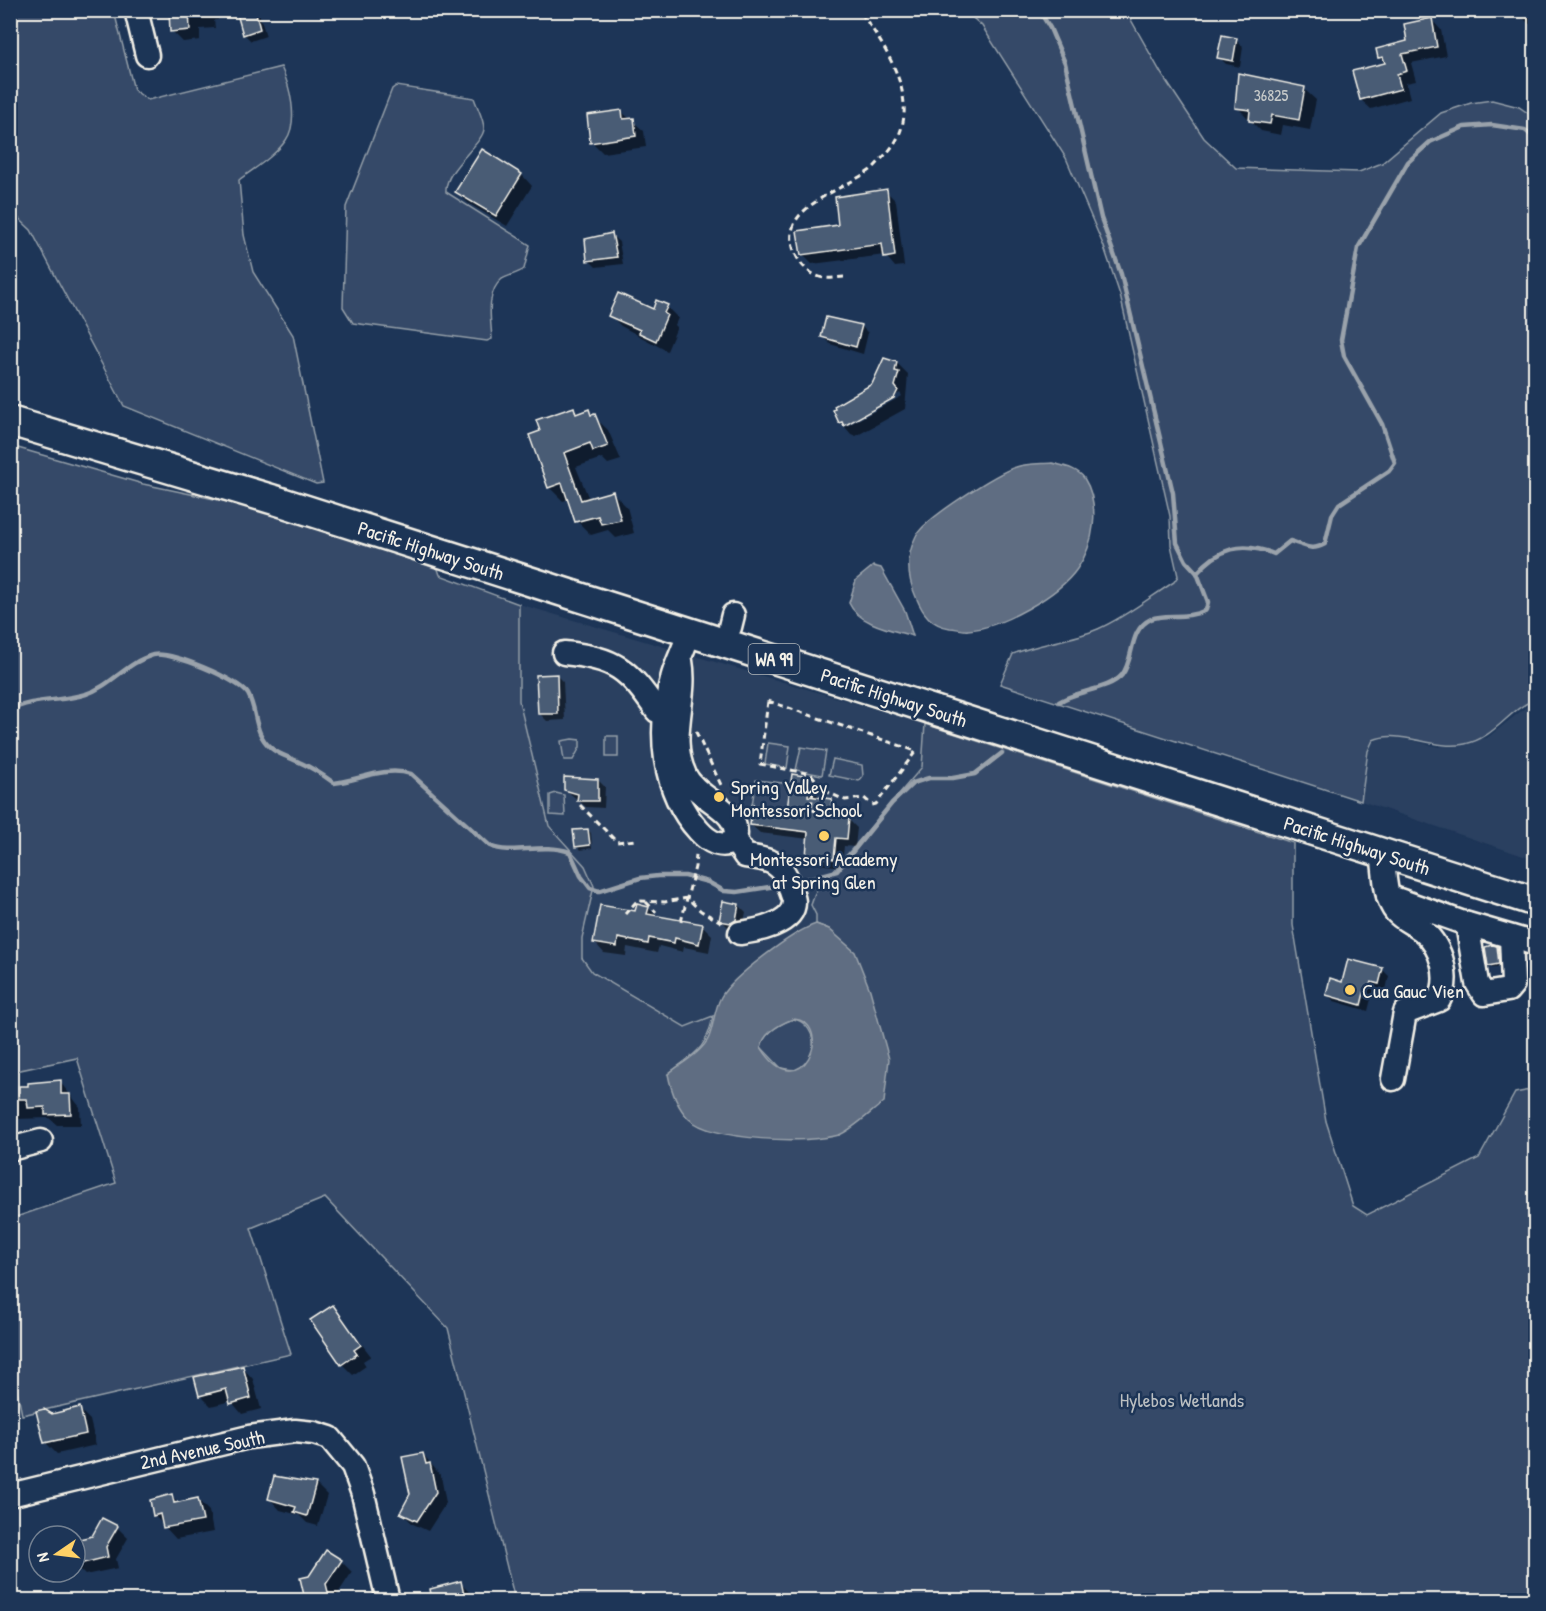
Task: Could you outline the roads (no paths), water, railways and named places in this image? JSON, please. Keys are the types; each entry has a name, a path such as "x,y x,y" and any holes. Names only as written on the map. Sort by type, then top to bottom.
{"main road":[{"name":"Pacific Highway South","path":"10,404 222,465 732,621 1536,884"},
{"name":"Pacific Highway South","path":"10,421 233,487 1536,902"}],"street":[{"path":"136,10 147,55"},
{"path":"689,632 681,661 672,677 680,765 689,783 728,813 737,832 735,841 745,856 766,859 779,864 789,884 794,903 791,913 766,930 741,933"},
{"path":"564,653 587,655 610,663 632,675 657,711 673,706"},
{"path":"673,706 664,748 678,802 687,817 703,835 718,845 728,845 735,841"},
{"path":"1382,853 1388,896 1397,913 1430,938 1440,957 1445,984 1439,1000 1405,1013 1393,1079"},
{"path":"1388,896 1467,924 1536,944"},
{"path":"1467,924 1477,983 1484,994 1508,990 1513,984 1511,937"},
{"path":"10,1149 41,1141"},
{"name":"2nd Avenue South","path":"10,1495 189,1449 295,1431 314,1432 330,1438 353,1466 363,1494 388,1600"}],"waterway":[{"path":"1039,10 1050,28 1065,63 1101,218 1121,274 1173,493 1177,543 1186,561 1197,573"},
{"path":"1059,702 1109,684 1122,675 1129,661 1135,637 1144,624 1151,619 1163,616 1192,615 1206,610 1208,602 1197,573 1205,564 1232,549 1252,548 1274,554 1290,541 1311,548 1325,544 1332,515 1339,504 1389,471 1395,463 1382,424 1344,356 1341,340 1358,248 1408,162 1430,142 1464,127 1492,125 1525,130 1536,139"},
{"path":"10,710 28,704 86,694 103,686 135,663 153,655 174,657 204,667 242,688 251,701 261,736 277,752 308,766 334,783 382,773 411,774 490,846 508,850 548,848 570,852 581,876 590,888 599,891 640,878 658,876 685,876 708,882 724,891 737,892 782,885"},
{"path":"796,882 837,871 892,803 913,783 929,778 953,778 975,774 1002,753"}],"place":[{"name":"Spring Valley Montessori School","path":"719,797"},
{"name":"Montessori Academy at Spring Glen","path":"824,836"},
{"name":"Cua Gauc Vien","path":"1350,990"}],"park label":[{"name":"Hylebos Wetlands","path":"1182,1399"}]}
